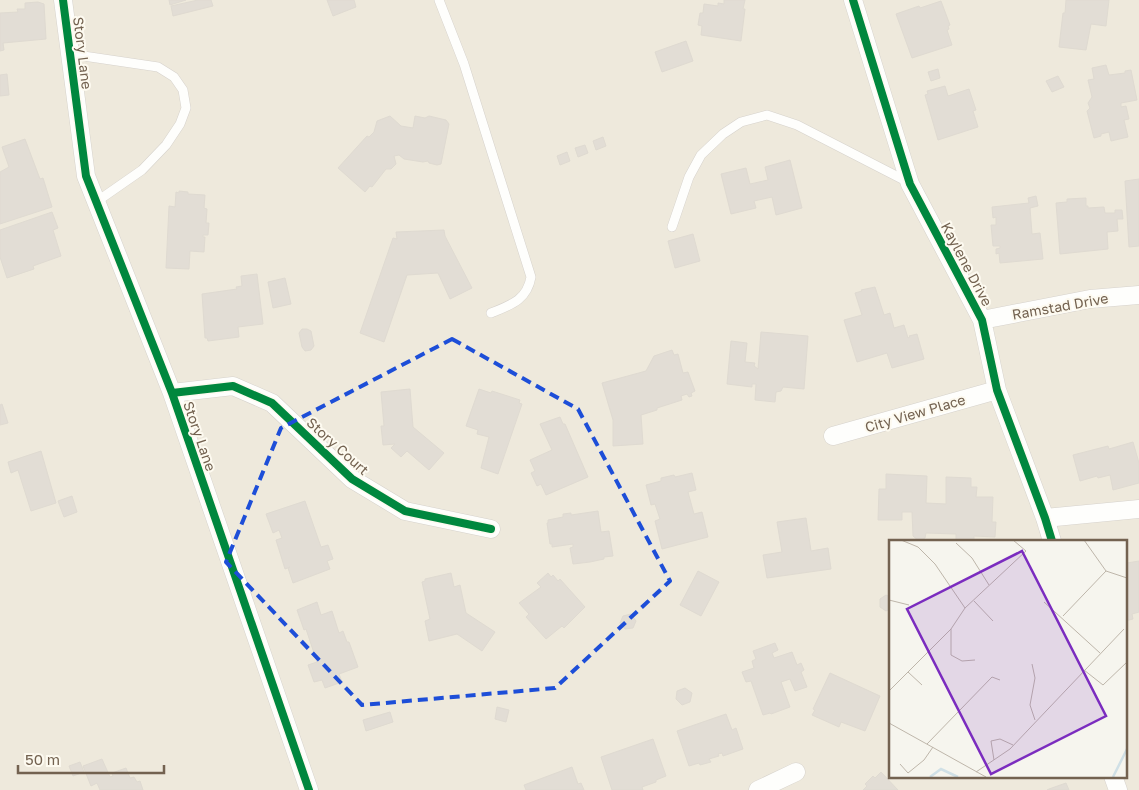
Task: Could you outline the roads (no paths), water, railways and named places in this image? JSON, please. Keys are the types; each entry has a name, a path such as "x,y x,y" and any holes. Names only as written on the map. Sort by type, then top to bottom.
{"street":[{"name":"Story Lane","path":"64,0 86,176 172,392 309,790"},
{"name":"Kaylene Drive","path":"853,0 910,184 982,320 997,390 1052,540"},
{"name":"Ramstad Drive","path":"982,320 1090,300 1139,295"},
{"name":"Story Court","path":"172,392 233,386 272,403 352,479 405,511 490,529"},
{"name":"City View Place","path":"833,436 997,390"},
{"path":"1045,518 1139,509"},
{"path":"758,790 796,772"},
{"path":"1114,778 1118,790"}],"lane":[{"path":"439,0 464,64 531,277 529,288 516,302 491,314"},
{"path":"70,54 158,68 174,77 184,90 186,108 180,124 166,145 142,170 96,202"},
{"path":"672,227 689,177 701,155 722,134 741,122 767,114 797,125 910,184"}]}
